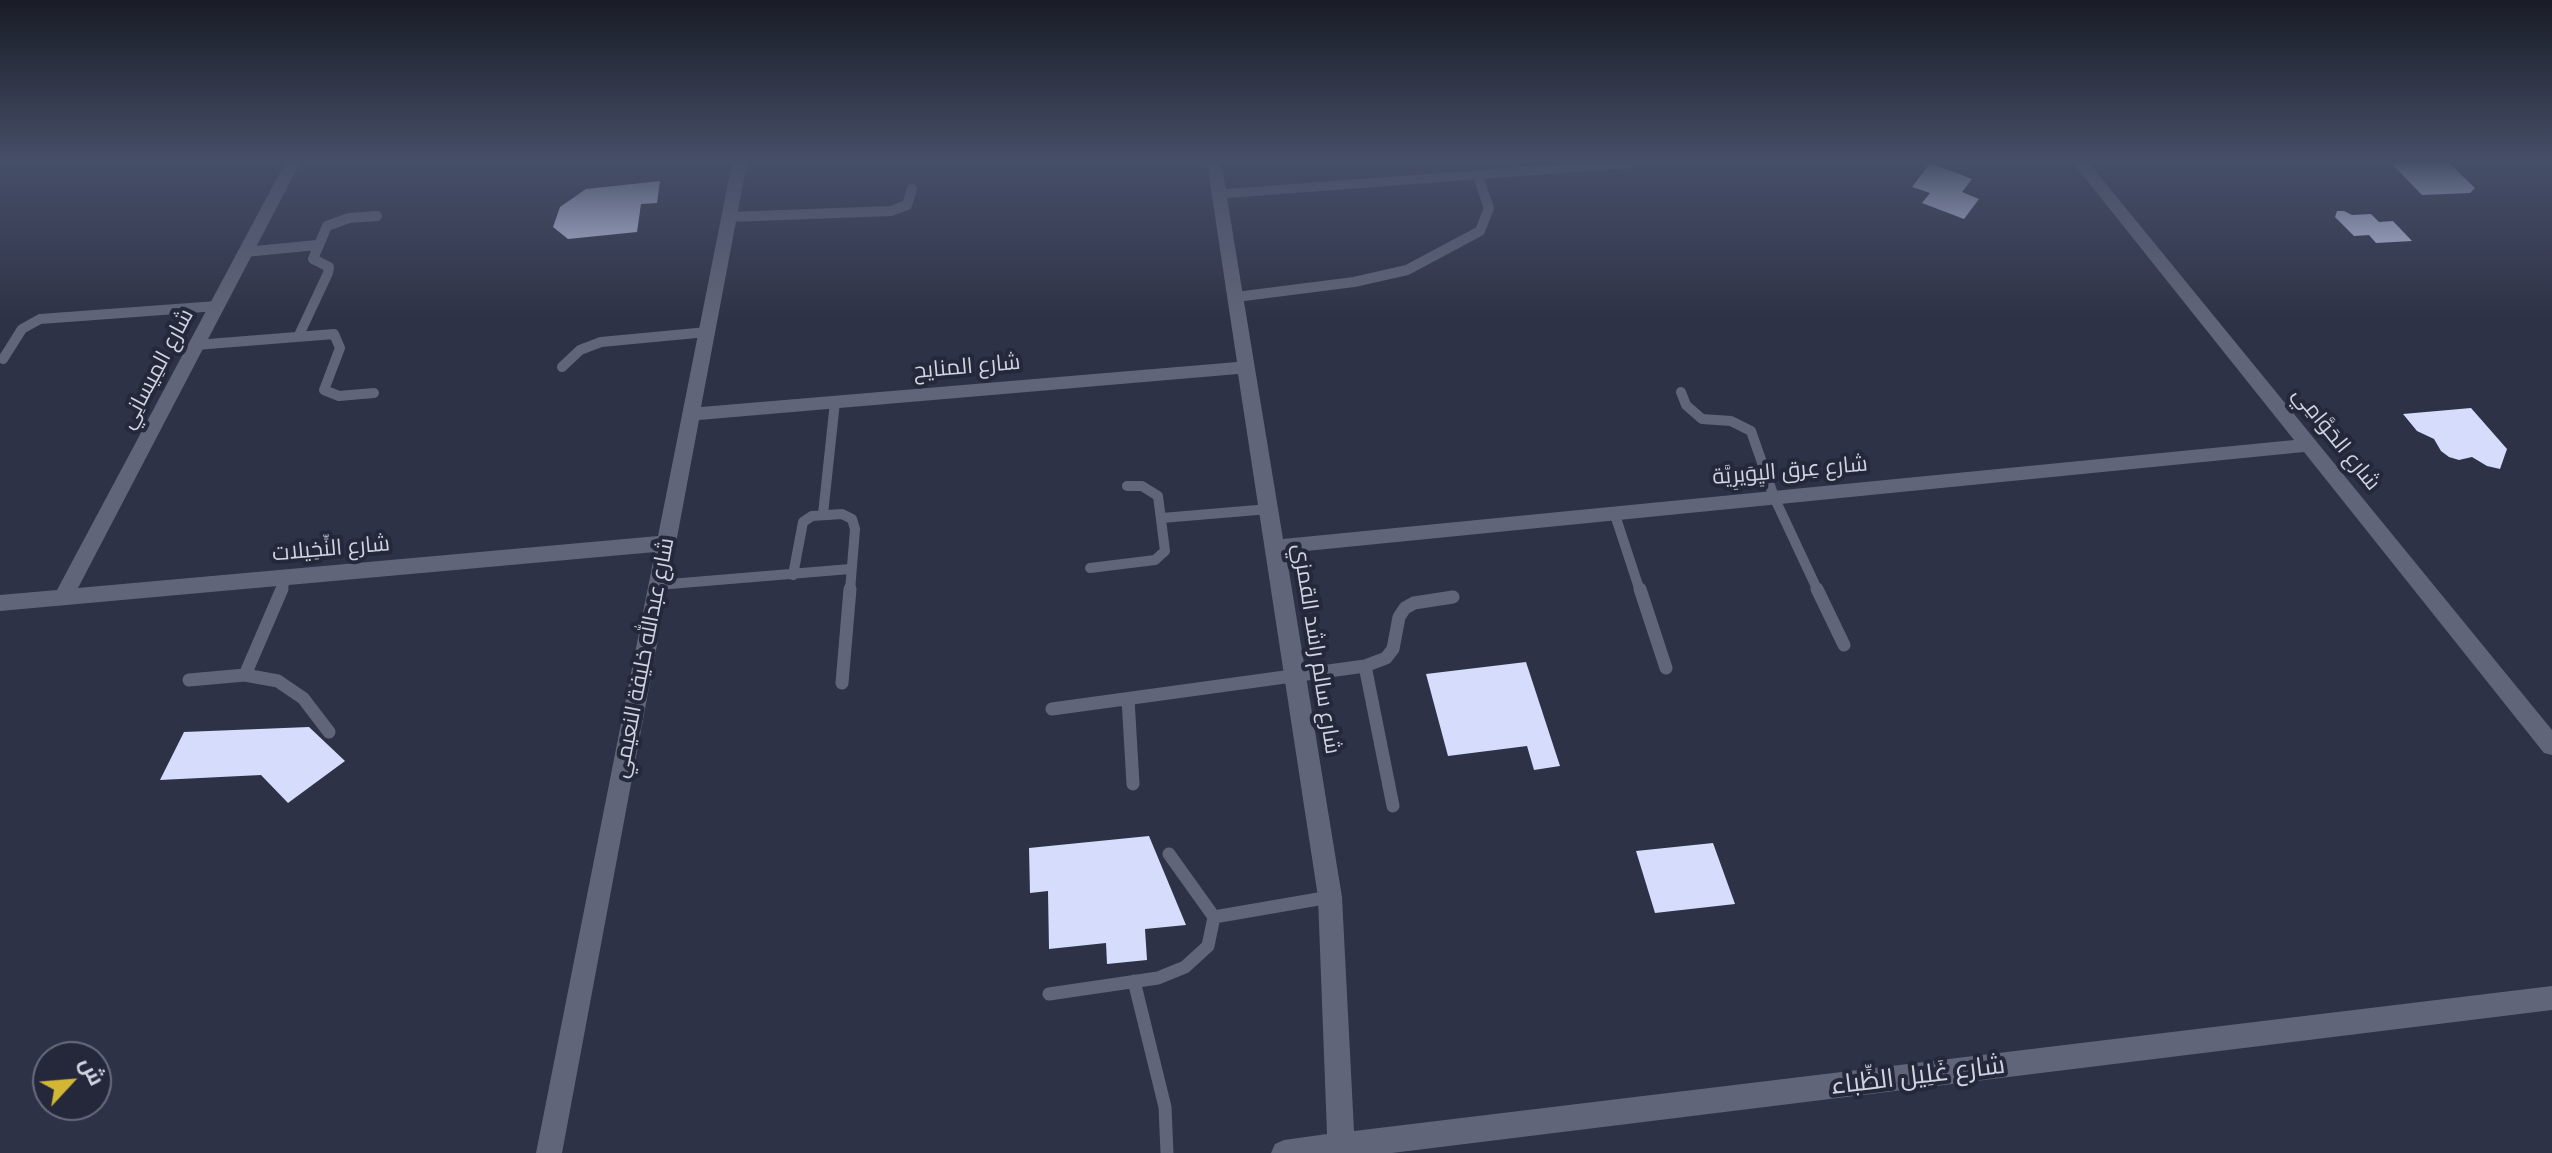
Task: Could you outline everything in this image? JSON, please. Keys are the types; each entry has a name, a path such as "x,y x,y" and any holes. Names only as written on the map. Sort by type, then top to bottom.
{"street":[{"name":"شارع المِيسانِي","path":"63,597 264,217"},
{"name":"شارع عبدالله خليفة النعيمي","path":"549,1153 729,217"},
{"name":"شارع سالم راشد القمزي","path":"1223,217 1330,897 1341,1146"},
{"name":"شارع الحَوَّامِي","path":"2125,217 2552,746"},
{"name":"شارع المنايح","path":"691,414 1247,367"},
{"name":"شارع عِرق اليِوَيرِيَّة","path":"1275,547 2310,445"},
{"name":"شارع النِّخِيلات","path":"0,603 666,543"},
{"name":"شارع غَلِيل الظِّباء","path":"1284,1153 2552,998"}],"lane":[{"path":"299,335 329,267 313,259 317,245 332,222 371,217"},
{"path":"729,217 734,217"},
{"path":"1236,297 1354,282 1407,270 1480,231 1486,217"},
{"path":"245,252 317,245"},
{"path":"3,359 22,329 40,319 217,306"},
{"path":"562,367 580,350 601,342 707,332"},
{"path":"196,345 334,334 340,348 324,390 339,396 374,393"},
{"path":"1681,392 1686,405 1702,419 1731,421 1751,431 1774,497 1844,645"},
{"path":"823,514 835,402"},
{"path":"1090,568 1155,560 1165,551 1158,496 1151,489 1127,486"},
{"path":"1162,518 1269,509"},
{"path":"1614,512 1666,668"},
{"path":"793,575 803,522 823,514 842,514 852,519 855,529 842,683"},
{"path":"658,585 850,569"},
{"path":"245,675 287,577"},
{"path":"1052,709 1365,666 1386,658 1393,649 1399,617 1405,608 1414,603 1453,597"},
{"path":"1365,666 1393,806"},
{"path":"189,680 245,675 278,681 303,698 329,732"},
{"path":"1128,699 1133,784"},
{"path":"1049,994 1158,978 1185,967 1208,946 1214,917 1169,854"},
{"path":"1214,917 1330,897"},
{"path":"1134,981 1165,1107 1167,1153"}],"building":[{"path":"557,217 639,217 637,232 568,239 553,227"},
{"path":"2335,217 2374,217 2379,222 2393,221 2412,241 2376,243 2369,235 2354,236"},
{"path":"2471,408 2507,449 2500,469 2472,457 2459,460 2449,457 2434,439 2417,431 2403,414"},
{"path":"1526,662 1560,766 1534,770 1527,746 1448,756 1426,674"},
{"path":"309,727 345,761 288,803 261,775 160,780 184,732"},
{"path":"1149,836 1186,925 1145,929 1147,960 1107,964 1106,943 1049,949 1048,891 1030,893 1029,848"},
{"path":"1713,843 1735,904 1655,913 1636,851"}]}
